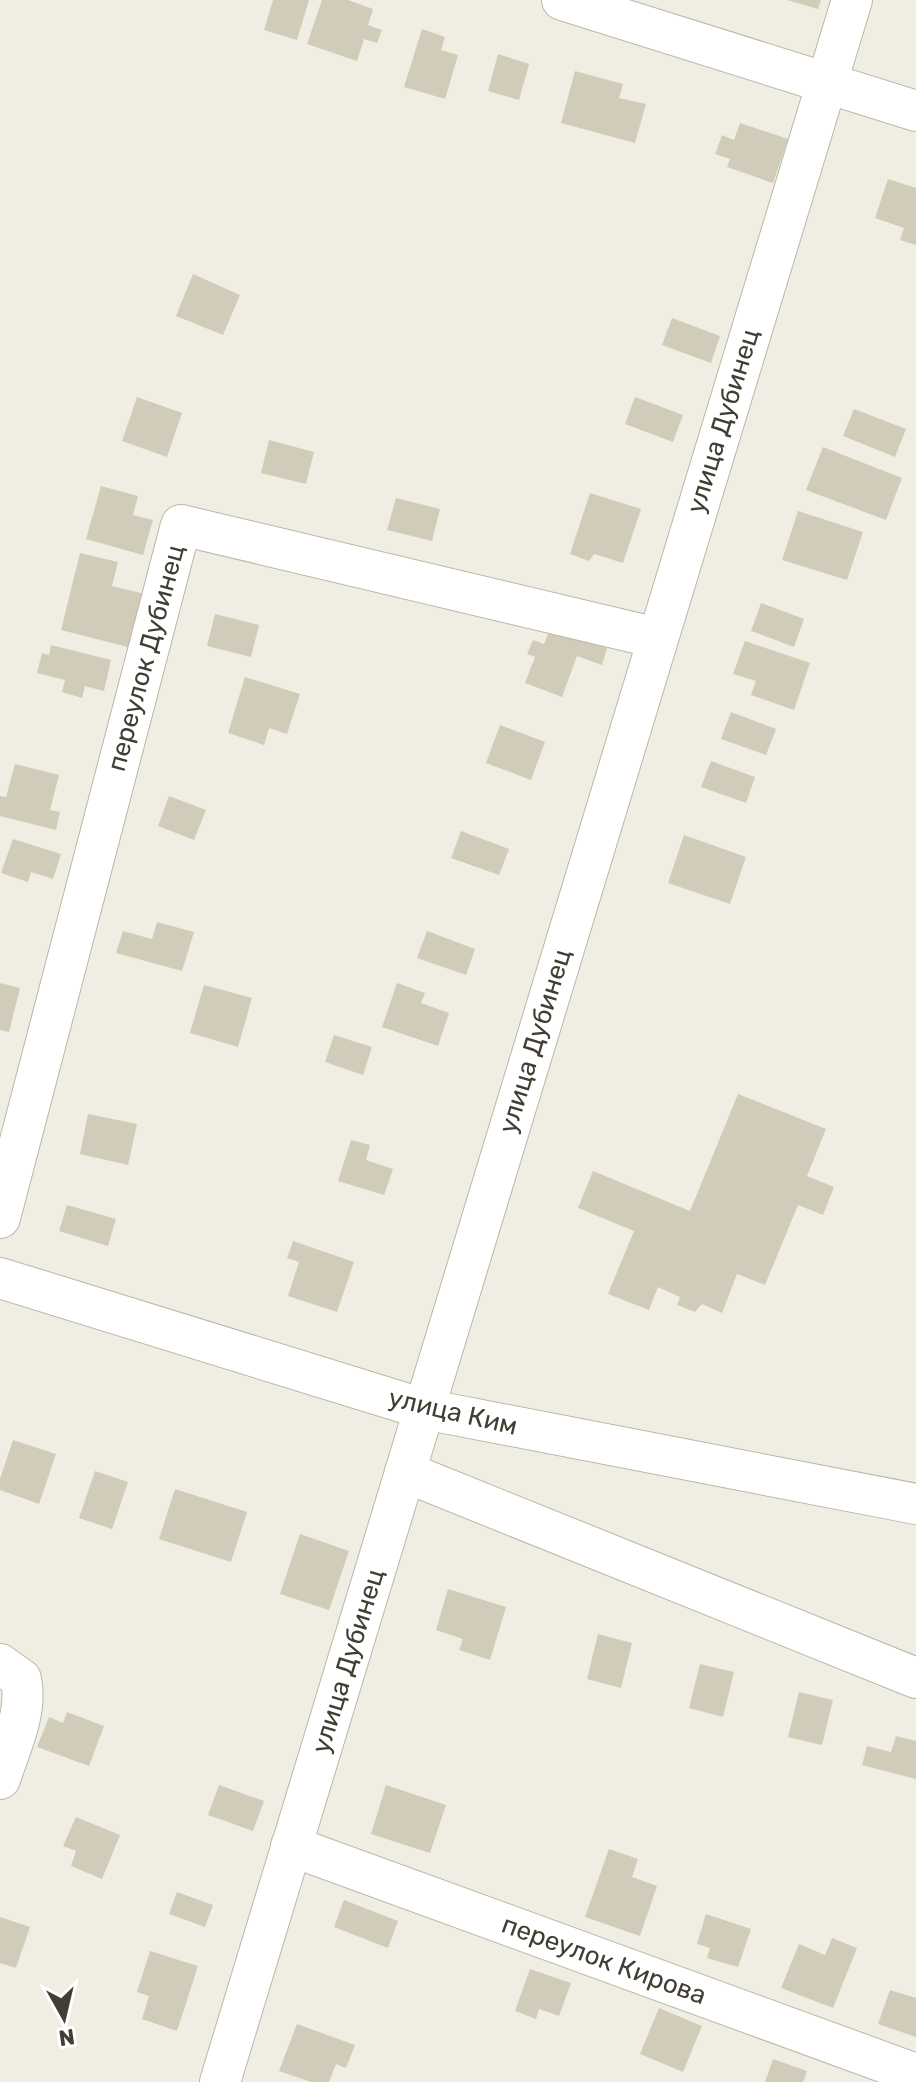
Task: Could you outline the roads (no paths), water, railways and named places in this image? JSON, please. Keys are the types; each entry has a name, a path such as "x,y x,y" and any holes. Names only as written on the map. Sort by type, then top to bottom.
{"street":[{"path":"562,0 826,80 916,111"},
{"name":"улица Дубинец","path":"220,2082 852,0"},
{"name":"переулок Дубинец","path":"0,1218 181,525 657,638"},
{"name":"улица Ким","path":"0,1278 424,1409 916,1504"},
{"path":"405,1472 916,1678"},
{"path":"0,1664 21,1679 24,1692 22,1711 0,1779"},
{"name":"переулок Кирова","path":"291,1846 916,2074"}]}
